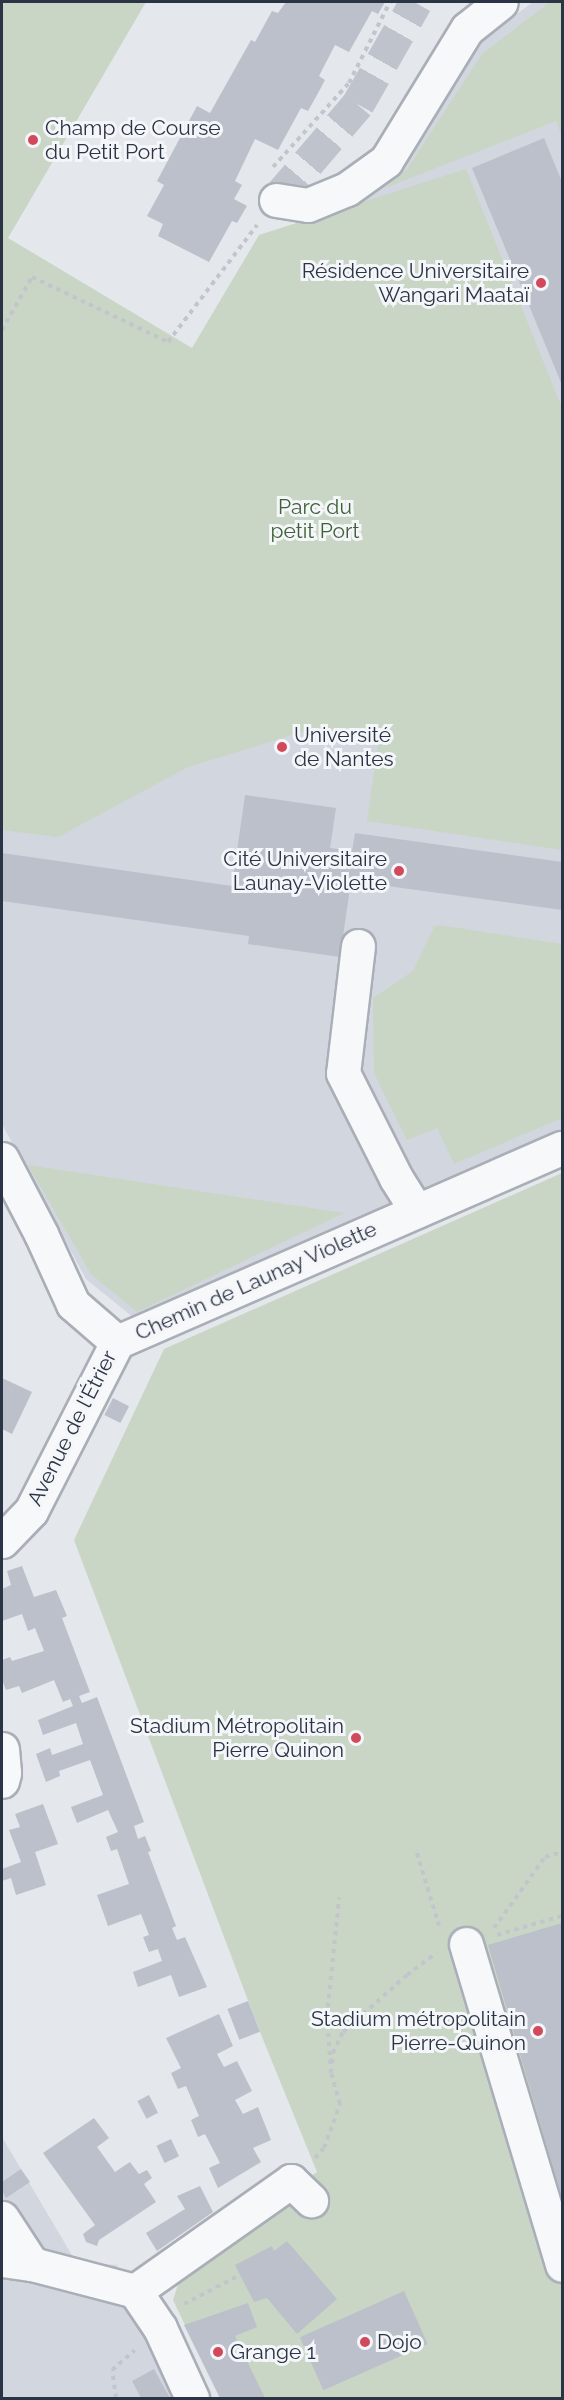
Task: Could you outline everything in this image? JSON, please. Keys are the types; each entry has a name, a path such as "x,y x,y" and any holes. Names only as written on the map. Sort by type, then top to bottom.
{"street":[{"path":"276,200 308,205 347,189 386,161 467,29 501,2"},
{"path":"358,946 343,1073 396,1178 417,1211"},
{"name":"Chemin de Launay Violette","path":"2,1159 41,1234 73,1304 117,1342 562,1148"},
{"name":"Avenue de l'Étrier","path":"2,1541 31,1510 117,1342"},
{"path":"2,1749 4,1773 2,1781"},
{"path":"458,1941 562,2265"},
{"path":"2,2218 13,2265 135,2291 301,2191"},
{"path":"135,2291 160,2328 192,2398"}],"path":[{"path":"2,330 32,277 168,342 276,200 273,166 349,83 390,2"},
{"path":"331,2073 333,2053 343,2032 407,1975 458,1941 495,1926 545,1857 562,1852"},
{"path":"417,1853 458,1941"},
{"path":"301,2191 324,2148 340,2104 331,2073 327,2016 339,1898"},
{"path":"116,2398 112,2370 160,2328 177,2308 240,2276"}],"shaded area":[{"name":"Université de Nantes","path":"533,2 562,2 562,1129 134,1318 86,1279 2,1124 2,351 185,368 381,181 472,48"},
{"path":"2,2137 76,2262 117,2265 178,2398 2,2398"}],"green space":[{"name":"Parc du petit Port","path":"2,2 146,2 8,238 192,348 259,235 466,169 562,408 562,850 367,821 380,729 312,729 188,767 58,837 2,830"},
{"path":"550,2 562,2 562,137 556,121 385,188 407,169 482,54"},
{"path":"439,925 562,944 562,1118 454,1164 437,1128 407,1140 374,1073 373,998 413,971 434,927"},
{"path":"28,1165 344,1213 137,1312 91,1274"},
{"name":"Stadium Métropolitain Pierre Quinon","path":"562,1173 562,2398 220,2398 173,2300 185,2263 317,2172 260,2032 74,1540 164,1349"}],"building":[{"path":"286,2 385,2 378,14 372,11 349,52 335,45 319,76 325,80 317,95 308,111 301,108 278,150 255,139 235,181 242,185 234,199 247,206 237,223 232,221 209,262 158,236 163,224 147,216 164,185 157,181 197,106 210,113 251,40 255,42 272,11 278,13"},
{"name":"Résidence Universitaire Wangari Maataï","path":"544,138 562,182 562,385 472,168"},
{"name":"Cité Universitaire Launay-Violette","path":"245,795 336,808 330,848 352,851 355,833 562,862 562,910 351,881 340,957 248,944 249,936 2,901 2,853 232,886"},
{"path":"2,1378 32,1392 12,1434 2,1429"},
{"path":"113,1398 129,1406 120,1423 104,1415"},
{"path":"22,1566 34,1597 56,1590 67,1616 62,1618 90,1692 79,1696 82,1703 97,1697 144,1822 134,1826 138,1839 145,1836 151,1851 148,1852 176,1926 172,1928 177,1940 185,1937 207,1987 179,1997 171,1975 138,1987 133,1972 162,1961 158,1949 149,1952 143,1937 149,1935 141,1914 108,1926 97,1895 129,1884 117,1849 111,1851 106,1837 118,1832 108,1810 77,1823 71,1807 103,1795 90,1760 59,1771 60,1776 46,1782 36,1754 50,1748 52,1755 83,1744 76,1723 43,1735 38,1720 73,1706 70,1699 63,1702 54,1680 22,1693 19,1686 6,1690 2,1680 2,1660 10,1657 12,1661 44,1651 35,1628 28,1631 22,1614 2,1621 2,1589 11,1585 7,1571"},
{"path":"43,1804 58,1844 35,1852 46,1885 16,1895 11,1878 2,1881 2,1869 21,1862 9,1830 20,1827 15,1814"},
{"name":"Stadium métropolitain Pierre-Quinon","path":"562,1923 562,2197 488,1945"},
{"path":"248,2001 260,2032 239,2040 227,2009"},
{"path":"219,2014 233,2046 217,2054 224,2067 237,2061 252,2091 235,2100 243,2114 258,2107 271,2140 253,2148 261,2162 218,2188 209,2168 220,2163 205,2134 198,2137 191,2120 199,2116 186,2086 178,2089 171,2073 181,2068 166,2038"},
{"path":"149,2095 158,2113 146,2119 137,2101"},
{"path":"94,2118 109,2138 97,2147 115,2172 130,2162 139,2174 147,2170 152,2178 144,2184 156,2202 99,2240 97,2246 86,2242 83,2234 95,2225 43,2153"},
{"path":"171,2139 179,2156 165,2163 156,2146"},
{"path":"21,2169 30,2182 6,2198 2,2190 2,2182"},
{"path":"200,2186 213,2212 157,2251 146,2233 185,2209 177,2196"},
{"path":"287,2241 337,2299 297,2334 267,2298 254,2302 235,2265 272,2246 274,2251"},
{"name":"Dojo","path":"404,2291 428,2344 323,2390 300,2337"},
{"name":"Grange 1","path":"248,2303 257,2327 235,2336 265,2398 220,2398 184,2325"},
{"path":"154,2369 170,2398 141,2398 132,2381"}],"tunnel":[{"path":"276,200 358,104 416,2"}],"place":[{"name":"Champ de Course du Petit Port","path":"33,140"},
{"name":"Résidence Universitaire Wangari Maataï","path":"541,283"},
{"name":"Université de Nantes","path":"282,747"},
{"name":"Cité Universitaire Launay-Violette","path":"399,871"},
{"name":"Stadium Métropolitain Pierre Quinon","path":"356,1738"},
{"name":"Stadium métropolitain Pierre-Quinon","path":"538,2031"},
{"name":"Dojo","path":"365,2342"},
{"name":"Grange 1","path":"218,2352"}]}
